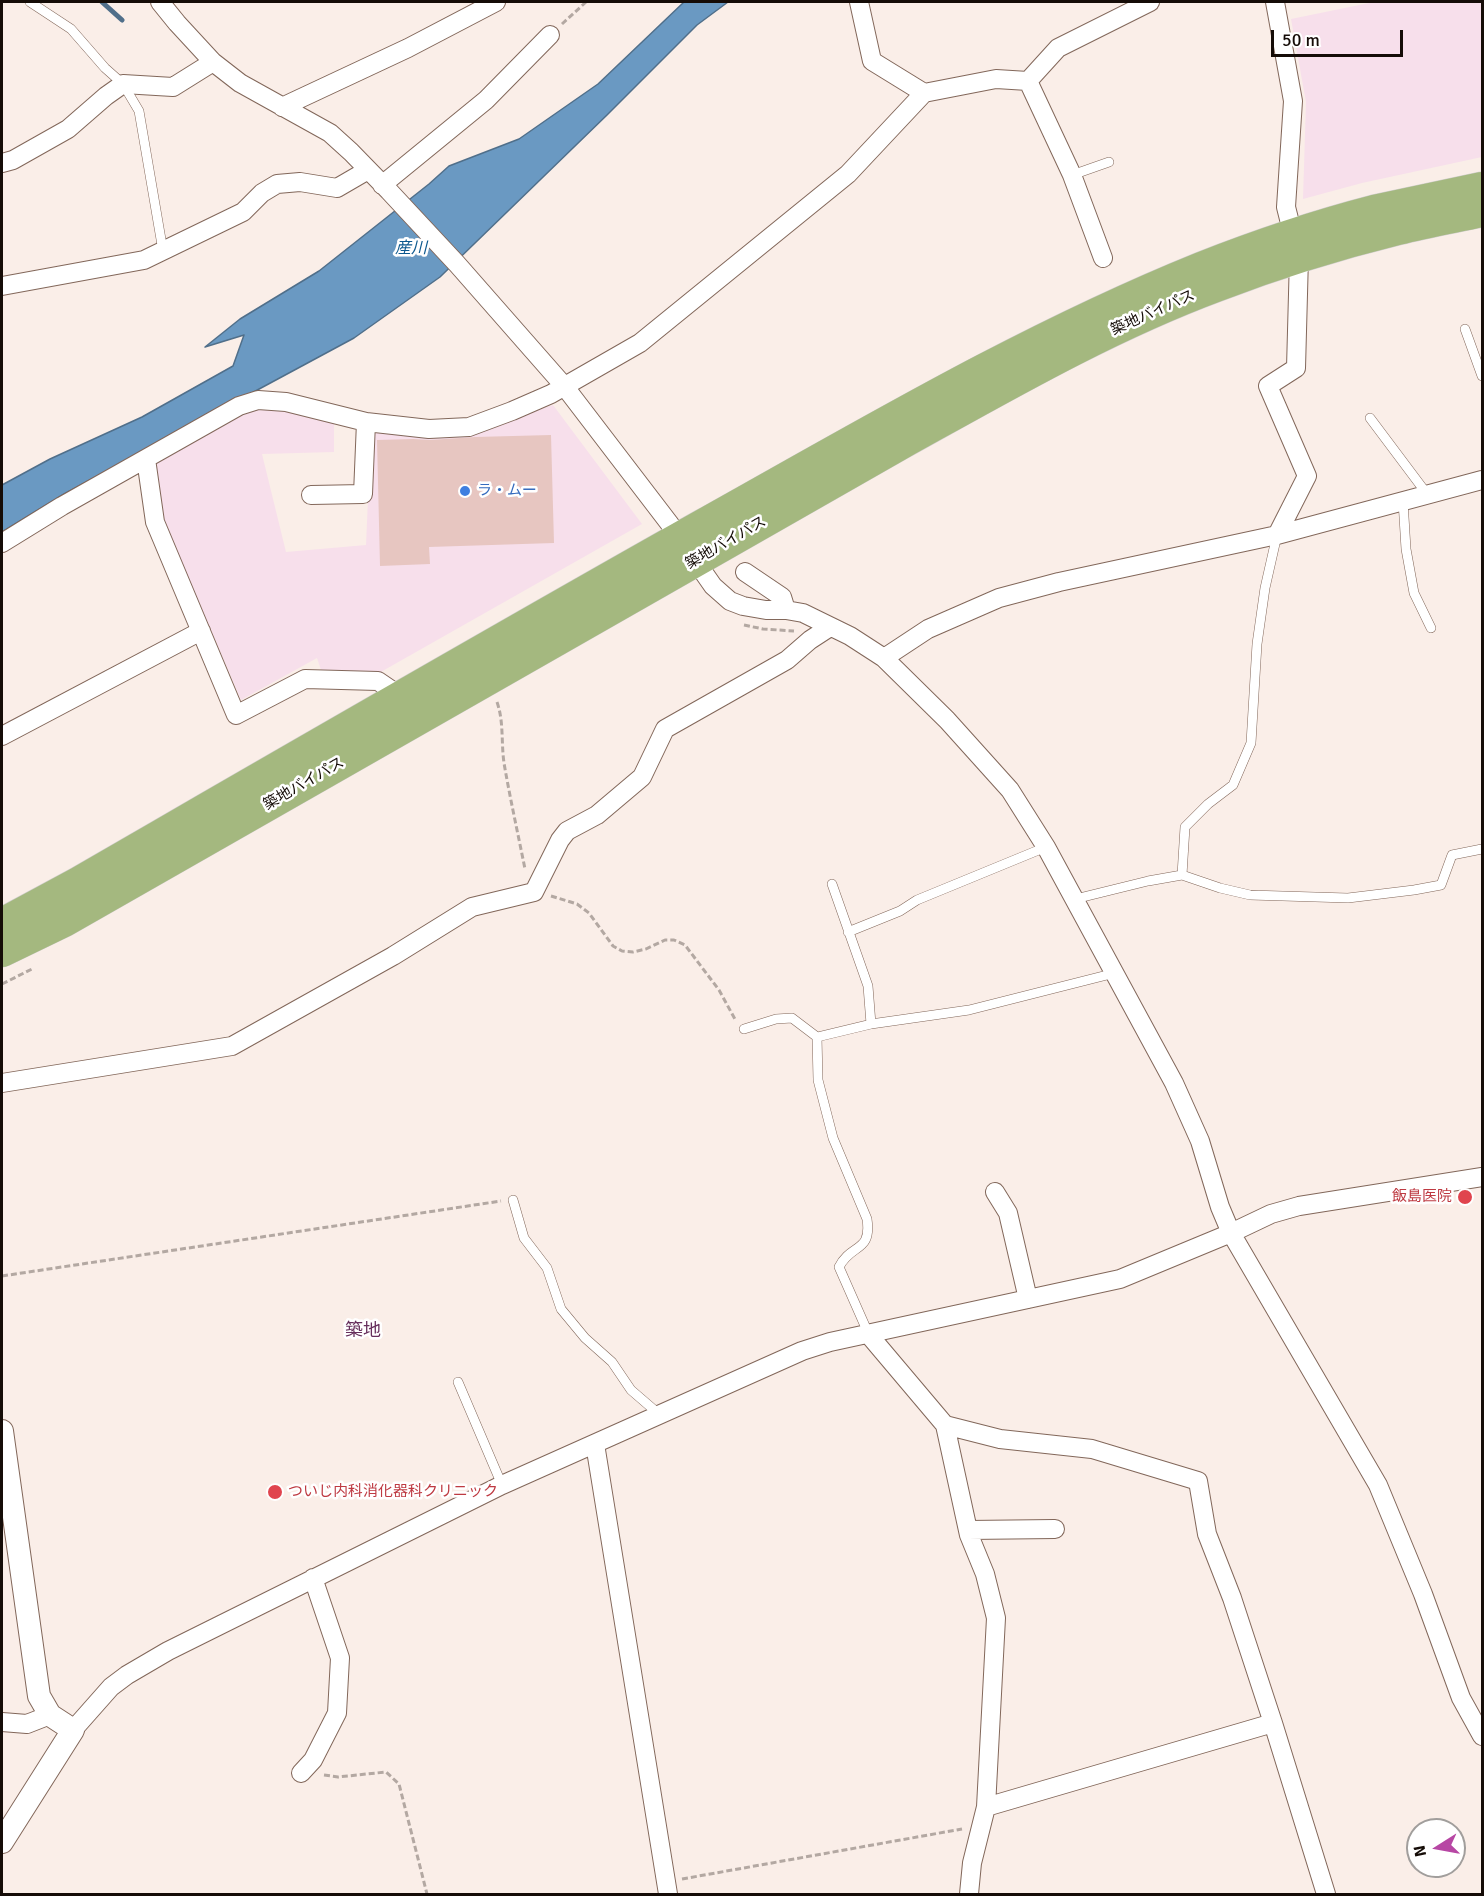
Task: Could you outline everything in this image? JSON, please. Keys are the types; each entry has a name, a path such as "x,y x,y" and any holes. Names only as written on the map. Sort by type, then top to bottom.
{"highway":[{"name":"築地バイパス","path":"2,924 88,877 400,696 1130,322 1215,286 1296,246 1373,212 1482,188"},
{"name":"築地バイパス","path":"1296,246 1482,211"},
{"name":"築地バイパス","path":"2,951 64,921 486,680 688,549"}],"street":[{"path":"160,2 213,62 240,83 330,133 386,188 457,264 565,387 688,549 713,586 729,601 766,610 803,613 850,636 884,658 946,720 1010,790 1046,847 1174,1083 1196,1132 1220,1208 1231,1233 1378,1485 1424,1594 1461,1698 1482,1736"},
{"path":"282,106 408,48 472,7 496,2"},
{"path":"859,2 872,61 924,93"},
{"path":"1028,81 1058,48 1150,2"},
{"path":"1275,2 1293,101 1286,207 1296,246 1296,368 1268,386 1307,476 1277,534"},
{"path":"386,188 486,100 550,35"},
{"path":"2,163 13,160 68,129 123,84 173,87 213,62"},
{"path":"2,543 62,506 239,406 258,400 286,402 366,422 429,429 469,427 512,411 565,387 640,343 848,174 924,93 996,79 1028,81"},
{"path":"1028,81 1072,174 1103,258"},
{"path":"2,286 144,260 243,212 262,193 277,184 300,182 337,188 368,170"},
{"path":"311,495 363,494 366,422"},
{"path":"146,459 155,522 236,715 305,679 378,681 400,696"},
{"path":"884,658 928,629 999,598 1059,582 1277,534 1482,480"},
{"path":"745,572 782,597 786,610"},
{"path":"2,1083 232,1046 393,956 472,907 534,892 560,840 567,831 597,815 642,777 665,729 787,660 810,640 830,627"},
{"path":"2,736 201,632"},
{"path":"2,1842 73,1730 111,1687 127,1675 168,1651 502,1485 802,1351 830,1342 1120,1279 1271,1214 1299,1206 1482,1177"},
{"path":"994,1192 1008,1213 1028,1299"},
{"path":"869,1335 945,1425 968,1530 985,1574 996,1618 986,1807 972,1863 969,1894"},
{"path":"945,1425 1000,1439 1092,1449 1198,1481 1207,1534 1232,1598 1326,1894"},
{"path":"2,1431 39,1696 50,1715 73,1730"},
{"path":"595,1444 667,1888"},
{"path":"968,1530 1054,1530"},
{"path":"301,1773 313,1760 337,1713 340,1658 313,1578"},
{"path":"2,1722 27,1724 50,1715"},
{"path":"986,1807 1273,1723"}],"lane":[{"path":"30,2 71,29 105,68 123,84 139,111 163,251"},
{"path":"1072,174 1108,162"},
{"path":"1465,329 1482,376"},
{"path":"1370,418 1427,494"},
{"path":"1403,501 1406,549 1413,593 1431,628"},
{"path":"1182,874 1185,827 1208,804 1233,786 1251,743 1257,644 1264,588 1277,534"},
{"path":"848,932 900,911 916,900 1046,847"},
{"path":"1075,899 1182,874 1220,888 1250,895 1348,898 1414,890 1441,885 1452,855 1482,849"},
{"path":"832,884 868,986 871,1024"},
{"path":"817,1037 871,1024 969,1010 1115,973"},
{"path":"744,1029 776,1018 792,1018 817,1037"},
{"path":"817,1037 818,1080 833,1138 867,1219 869,1232 867,1239 843,1259 839,1267 869,1335"},
{"path":"513,1200 524,1238 547,1268 561,1309 585,1338 612,1362 631,1390 660,1415"},
{"path":"458,1382 502,1485"}],"path":[{"path":"550,35 586,2"},
{"path":"486,680 494,693 500,712 503,760 527,880 534,892 560,897 577,904 589,913 613,946 622,951 633,952 646,949 665,940 674,940 685,945 719,990 733,1017 744,1029"},
{"path":"2,984 34,968"},
{"path":"2,1276 513,1200"},
{"path":"301,1773 338,1777 386,1772 399,1784 427,1894"},
{"path":"667,1888 981,1826"}],"shaded area":[{"path":"1374,2 1482,2 1482,157 1362,183 1303,199 1306,102 1291,19"},
{"path":"553,405 642,524 379,673 322,673 317,658 241,700 163,519 153,461 243,411 258,407 285,406 334,420 334,452 262,454 286,552 366,545 371,430 515,417"}],"water":[{"name":"産川","path":"684,2 728,2 697,25 440,277 354,338 64,494 2,532 2,485 50,459 142,417 233,366 244,335 205,347 240,319 319,271 449,166 519,139 598,84"}],"building":[{"name":"ラ・ムー","path":"551,435 554,543 429,547 430,564 380,566 377,440"}],"waterway":[{"path":"102,2 122,20"}],"place":[{"name":"ラ・ムー","path":"465,491"},
{"name":"飯島医院","path":"1465,1197"},
{"name":"ついじ内科消化器科クリニック","path":"275,1492"}],"district":[{"name":"築地","path":"363,1331"}]}
